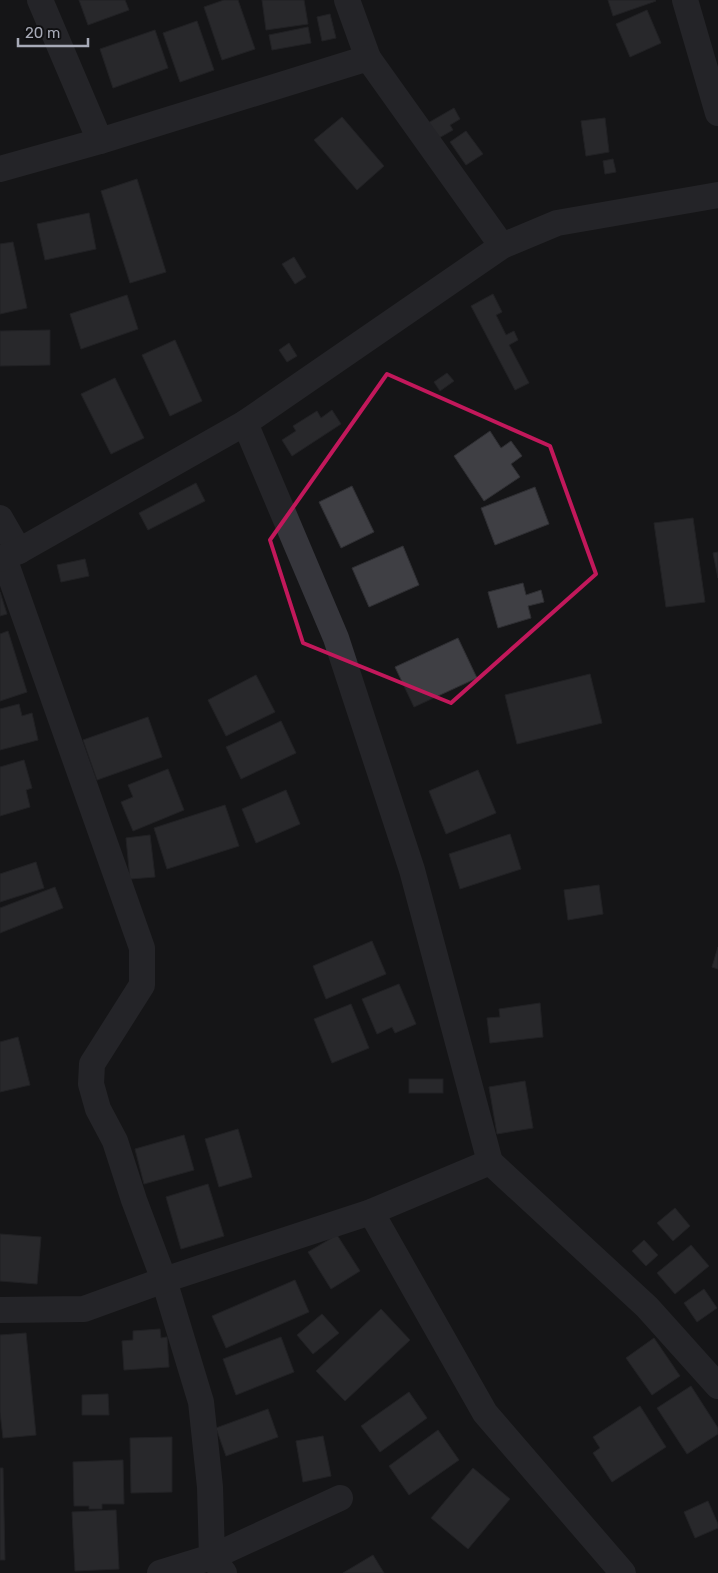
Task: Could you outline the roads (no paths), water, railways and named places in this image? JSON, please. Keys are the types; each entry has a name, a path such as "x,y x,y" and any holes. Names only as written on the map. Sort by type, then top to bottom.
{"street":[{"path":"40,0 100,140"},
{"path":"347,0 368,58 502,246"},
{"path":"685,0 718,113"},
{"path":"0,169 368,58"},
{"path":"8,556 245,423 502,246 557,223 718,195"},
{"path":"245,423 336,638 412,870 490,1162 647,1307 718,1386"},
{"path":"0,518 8,556 142,948 142,985 92,1064 91,1084 98,1109 115,1141 134,1200 164,1280 201,1402 218,1565"},
{"path":"0,1310 84,1309 164,1280 371,1212 490,1162"},
{"path":"371,1212 485,1413 623,1573"},
{"path":"160,1573 218,1565 340,1498"}]}
